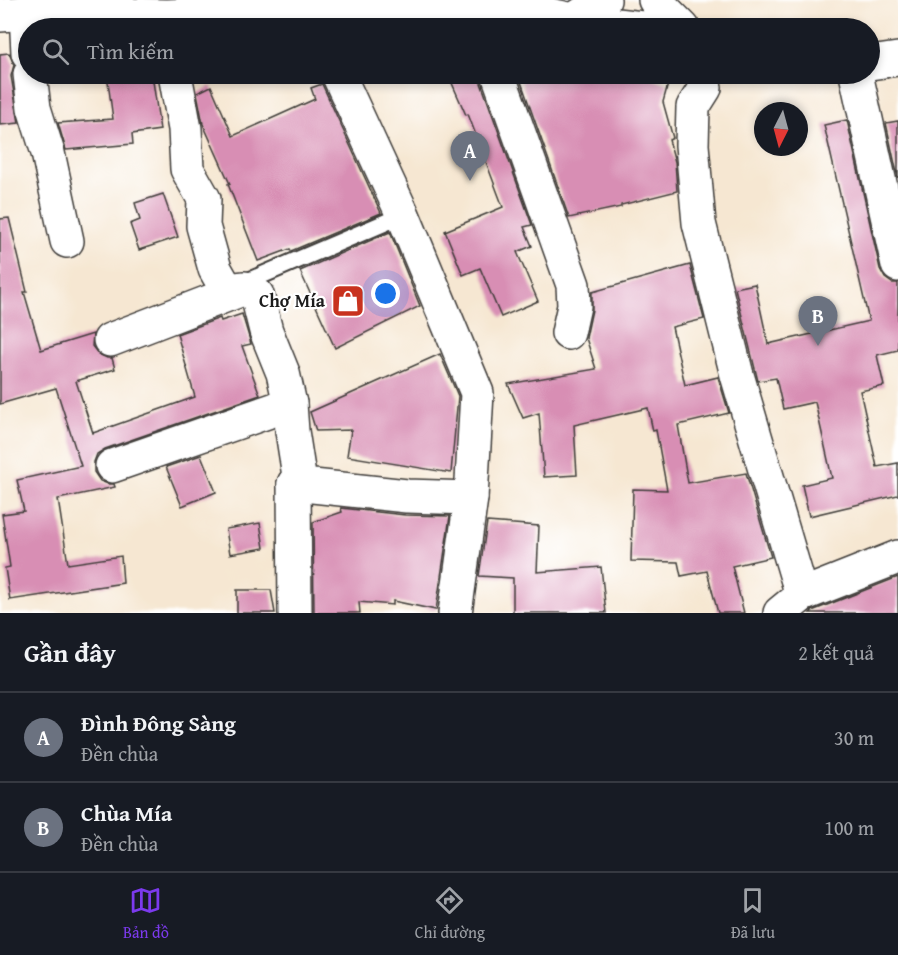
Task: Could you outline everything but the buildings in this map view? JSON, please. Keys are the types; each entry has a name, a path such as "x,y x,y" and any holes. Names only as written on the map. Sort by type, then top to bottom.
{"street":[{"path":"576,18 604,0"},
{"path":"655,0 673,18"},
{"path":"325,18 423,2 554,18"},
{"path":"13,14 90,18"},
{"path":"880,62 898,59"},
{"path":"31,84 34,108 48,153 67,241"},
{"path":"178,84 185,129 187,169 204,199 203,226 215,269 234,290"},
{"path":"343,84 403,215 477,393 471,498 455,613"},
{"path":"502,84 573,285 574,306 568,333"},
{"path":"704,84 705,88 693,107 692,135 699,223 791,604 898,557"},
{"path":"858,84 898,265"},
{"path":"110,340 234,290 245,288 257,295 266,331 283,373 290,404 299,476 294,484 295,613"},
{"path":"112,466 290,404"},
{"path":"294,484 407,496 471,498"}],"lane":[{"path":"234,290 403,215"}],"place":[{"name":"Đình Đông Sàng","path":"470,181"},
{"name":"Chợ Mía","path":"348,301"},
{"name":"Chùa Mía","path":"818,346"}]}
